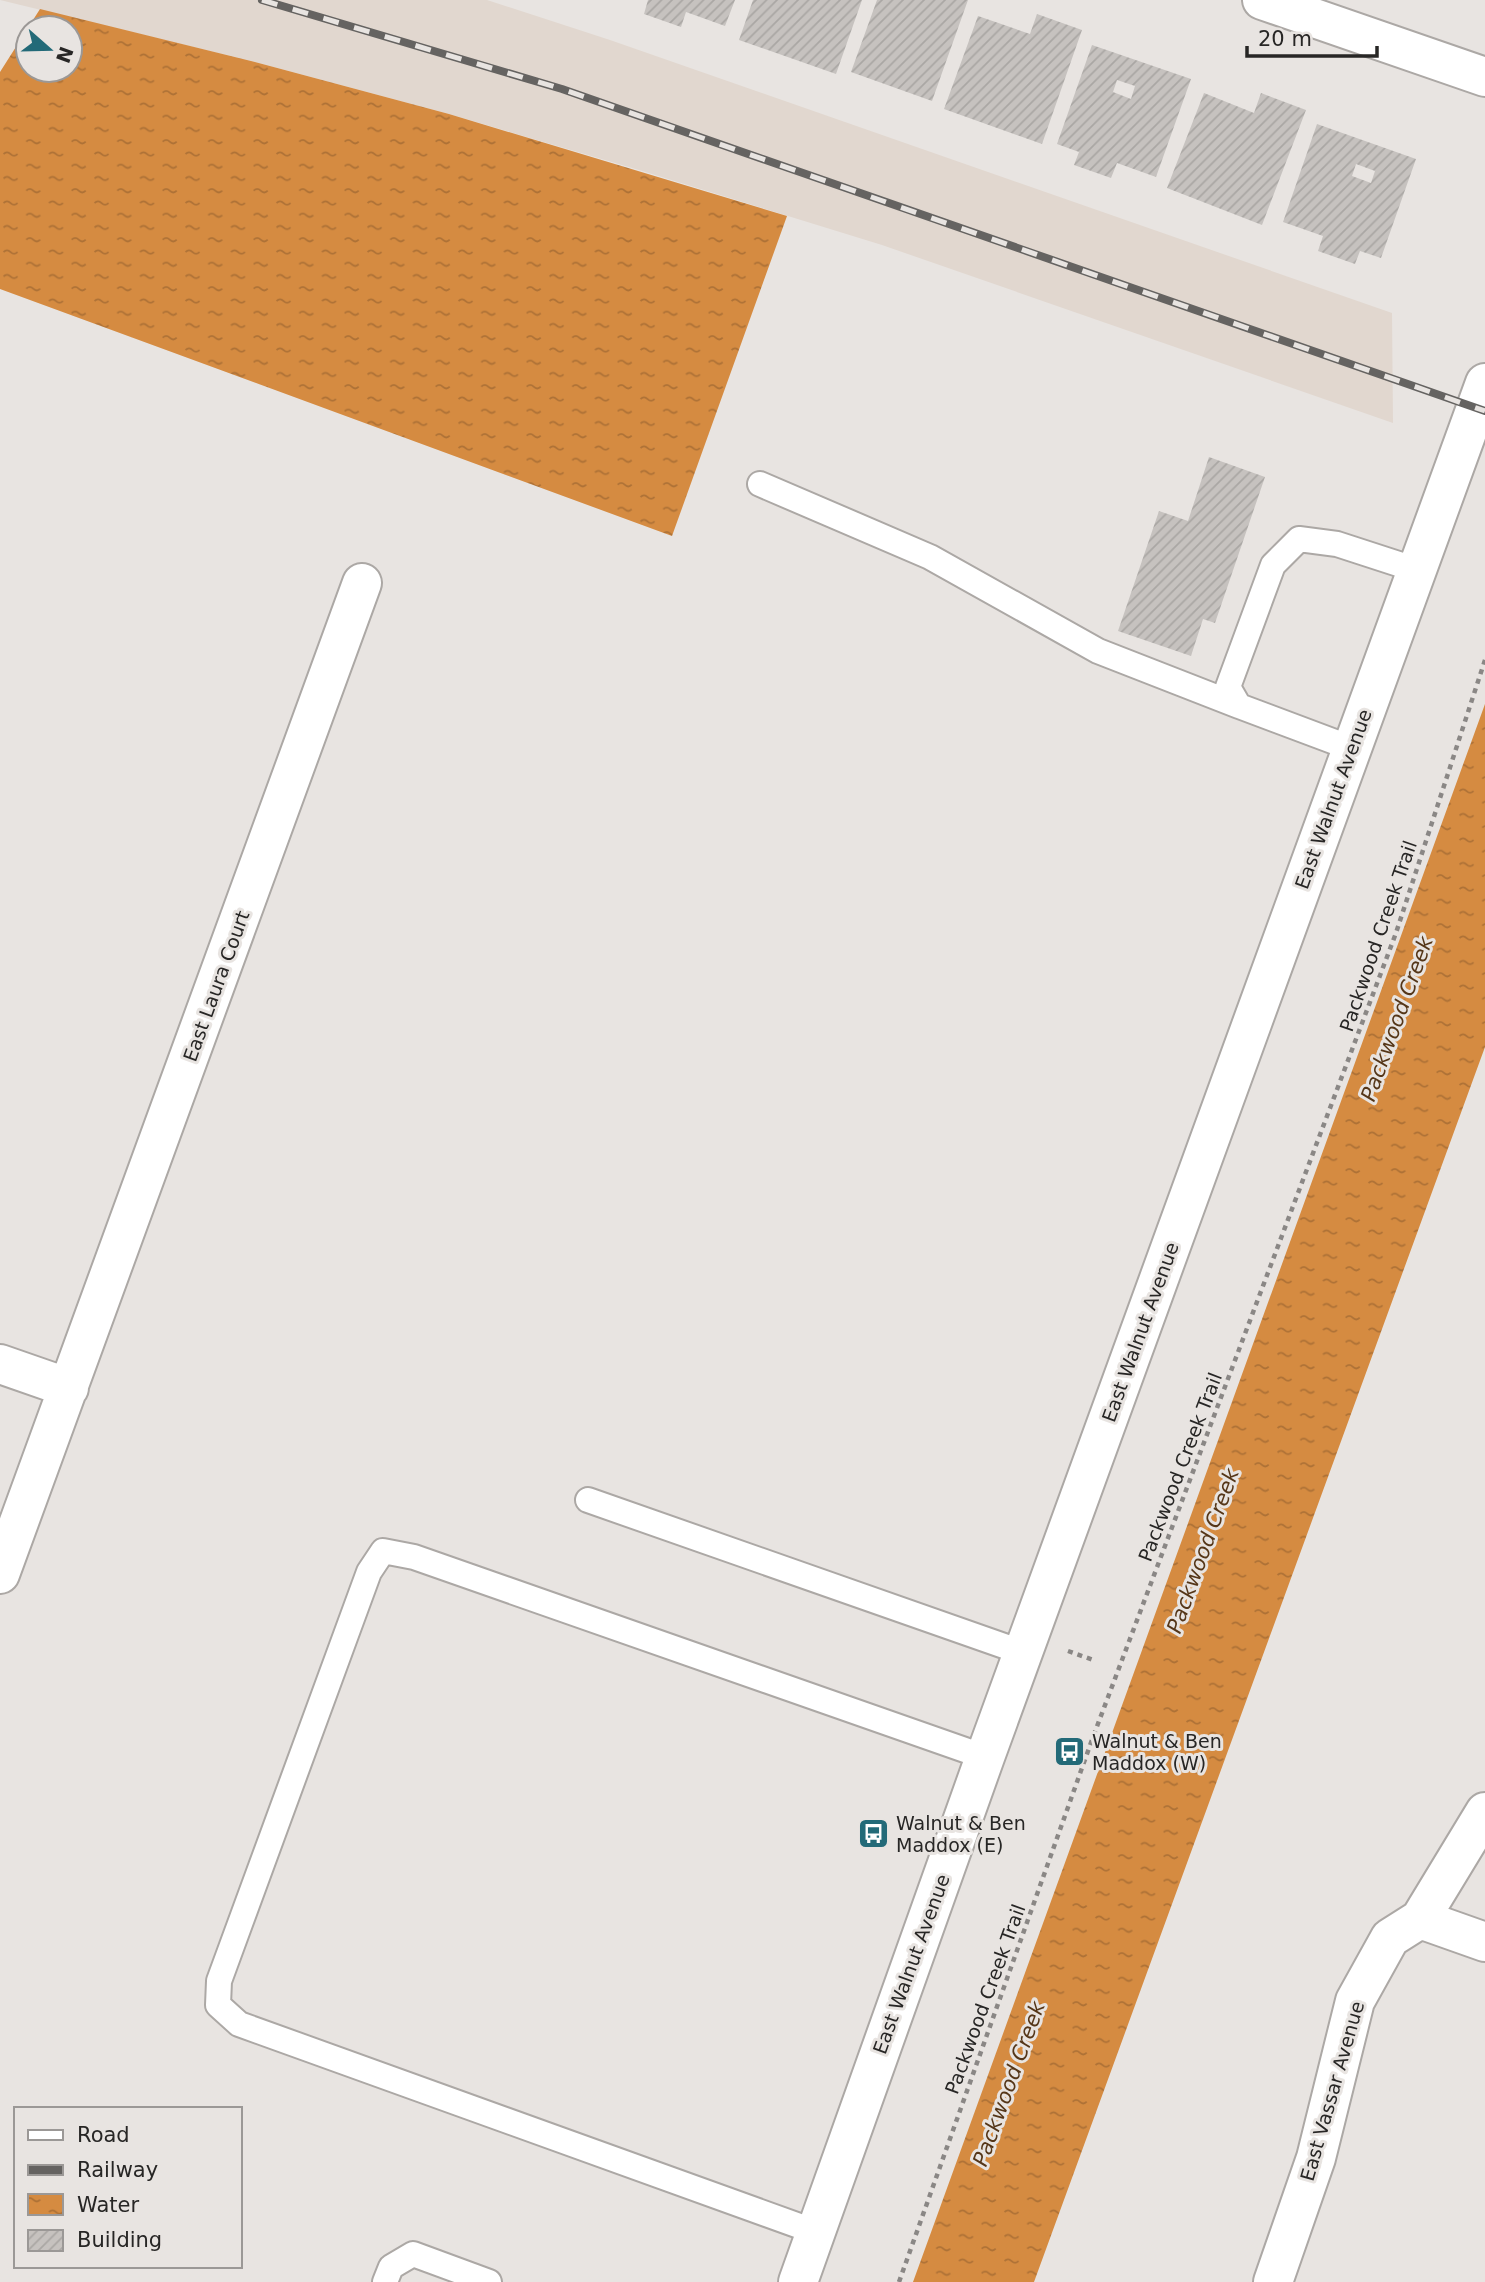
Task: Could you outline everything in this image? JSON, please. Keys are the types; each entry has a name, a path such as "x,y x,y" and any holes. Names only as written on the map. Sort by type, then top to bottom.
{"main road":[{"path":"1262,0 1313,8 1485,77"},
{"name":"East Walnut Avenue","path":"798,2282 985,1757 1485,383"},
{"name":"East Laura Court","path":"0,1574 362,583"},
{"path":"0,1364 69,1388"},
{"name":"East Vassar Avenue","path":"1273,2282 1315,2158 1355,2001 1390,1938 1420,1919 1485,1812"},
{"path":"1420,1919 1485,1942"}],"lane":[{"path":"760,484 930,557 1098,650 1351,748"},
{"path":"1239,706 1228,687 1273,565 1299,539 1337,544 1417,570"},
{"path":"589,1500 1024,1653"},
{"path":"816,2232 239,2024 218,2006 219,1981 369,1572 383,1551 414,1557 985,1757"},
{"path":"385,2282 391,2267 413,2254 489,2282"}],"path":[{"name":"Packwood Creek Trail","path":"899,2282 1091,1744 1396,933 1485,660"}],"shaded area":[{"path":"0,0 487,0 610,40 1392,313 1393,423 882,245 639,170 449,114 251,61 84,20 84,14 58,14"}],"water":[{"path":"40,9 60,14 37,14"},
{"path":"84,20 449,114 787,216 672,536 0,289 0,72 14,50 14,84 84,84"},
{"name":"Packwood Creek","path":"1485,704 1485,1047 1034,2282 913,2282"}],"building":[{"path":"648,0 735,0 725,26 686,12 681,27 644,14"},
{"path":"753,0 862,0 836,74 739,40"},
{"path":"877,0 968,0 932,101 851,72"},
{"path":"1037,14 1082,30 1042,144 944,109 978,16 1030,34"},
{"path":"1092,45 1191,79 1156,177 1117,163 1111,178 1074,165 1079,152 1057,144","holes":["1117,80 1135,86 1131,99 1113,92"]},
{"path":"1204,93 1254,113 1261,93 1306,110 1262,225 1167,188"},
{"path":"1317,124 1416,159 1381,258 1360,251 1355,264 1318,251 1323,236 1283,222","holes":["1356,164 1375,171 1371,183 1352,176"]},
{"path":"1209,457 1265,477 1215,623 1203,619 1191,656 1118,631 1159,511 1188,521"}],"railway":[{"path":"262,0 562,89 1485,411"}],"place":[{"name":"Walnut & Ben Maddox (W)","path":"1069,1752"},
{"name":"Walnut & Ben Maddox (E)","path":"873,1834"}]}
